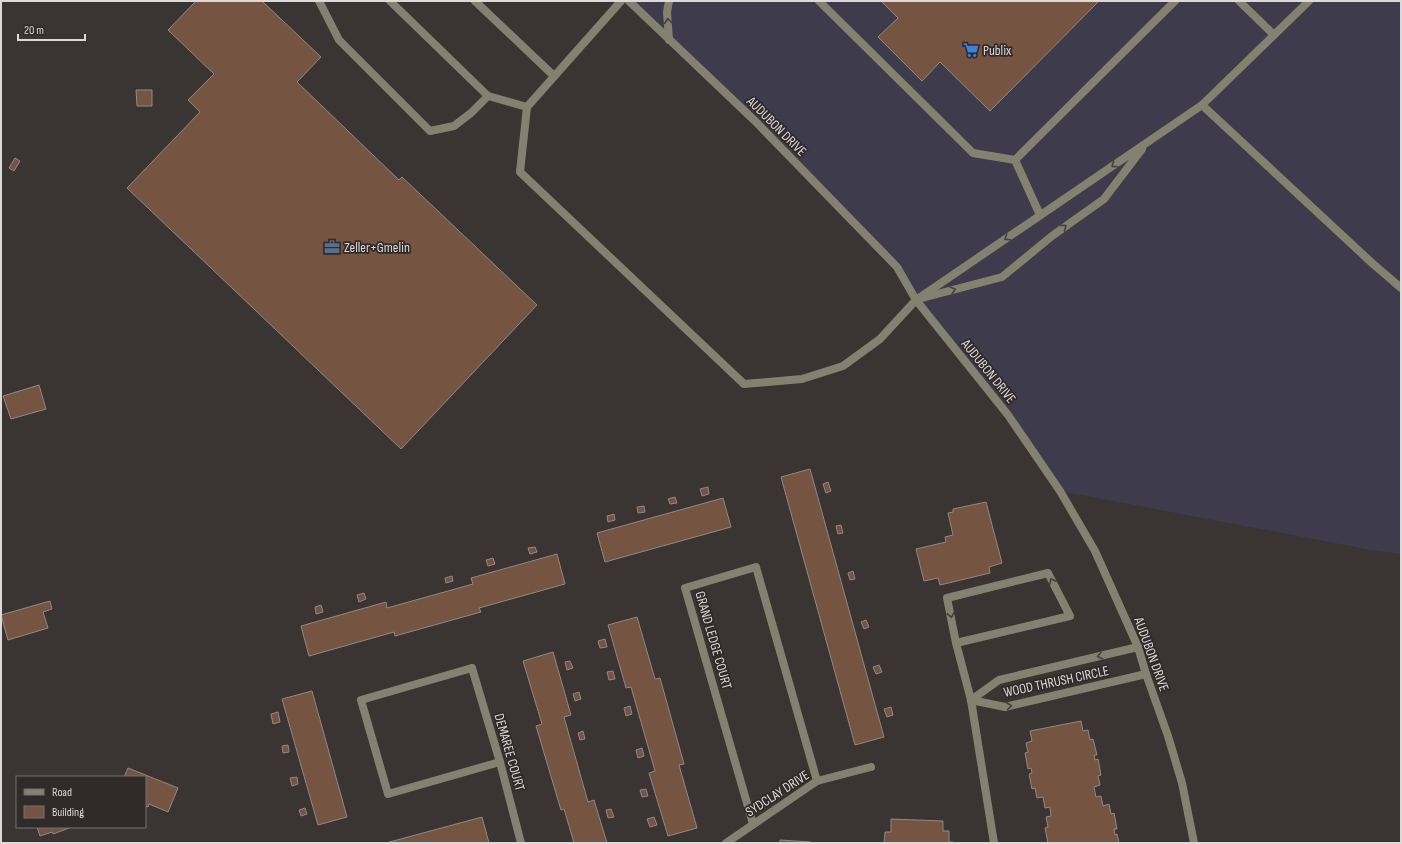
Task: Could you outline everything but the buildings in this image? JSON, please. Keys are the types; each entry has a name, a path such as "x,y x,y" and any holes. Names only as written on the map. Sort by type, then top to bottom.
{"street":[{"path":"319,1 338,40 430,131 454,126 471,113 488,96"},
{"path":"390,1 488,96 527,107"},
{"path":"475,1 554,76"},
{"path":"621,1 527,107 520,172 744,384 802,379 843,366 880,339 916,300 1202,105 1309,1"},
{"name":"AUDUBON DRIVE","path":"629,1 755,121 897,267 916,300 1008,415 1060,491 1095,551 1138,647 1182,783 1194,843"},
{"path":"669,1 667,12 669,40"},
{"path":"819,1 972,153 1015,160"},
{"path":"1015,160 1175,1"},
{"path":"1239,1 1274,35"},
{"path":"1202,105 1372,263 1401,288"},
{"path":"916,300 1002,277 1052,236 1104,199 1147,143"},
{"path":"1015,160 1040,215"},
{"name":"GRAND LEDGE COURT","path":"753,824 686,588 756,567 817,781"},
{"path":"956,643 1070,616 1048,572 947,598 956,643 971,700 994,843"},
{"name":"WOOD THRUSH CIRCLE","path":"971,700 998,680 1138,647"},
{"name":"DEMAREE COURT","path":"500,762 388,794 361,700 472,668 500,762 521,843"},
{"name":"WOOD THRUSH CIRCLE","path":"971,700 1005,707 1146,674"},
{"name":"SYDCLAY DRIVE","path":"726,843 817,781 871,768"}],"shaded area":[{"path":"629,1 1401,1 1401,554 1371,550 1060,491 1008,415 916,300 897,267"}],"place":[{"name":"Publix","path":"971,50"},
{"name":"Zeller+Gmelin","path":"332,247"}]}
